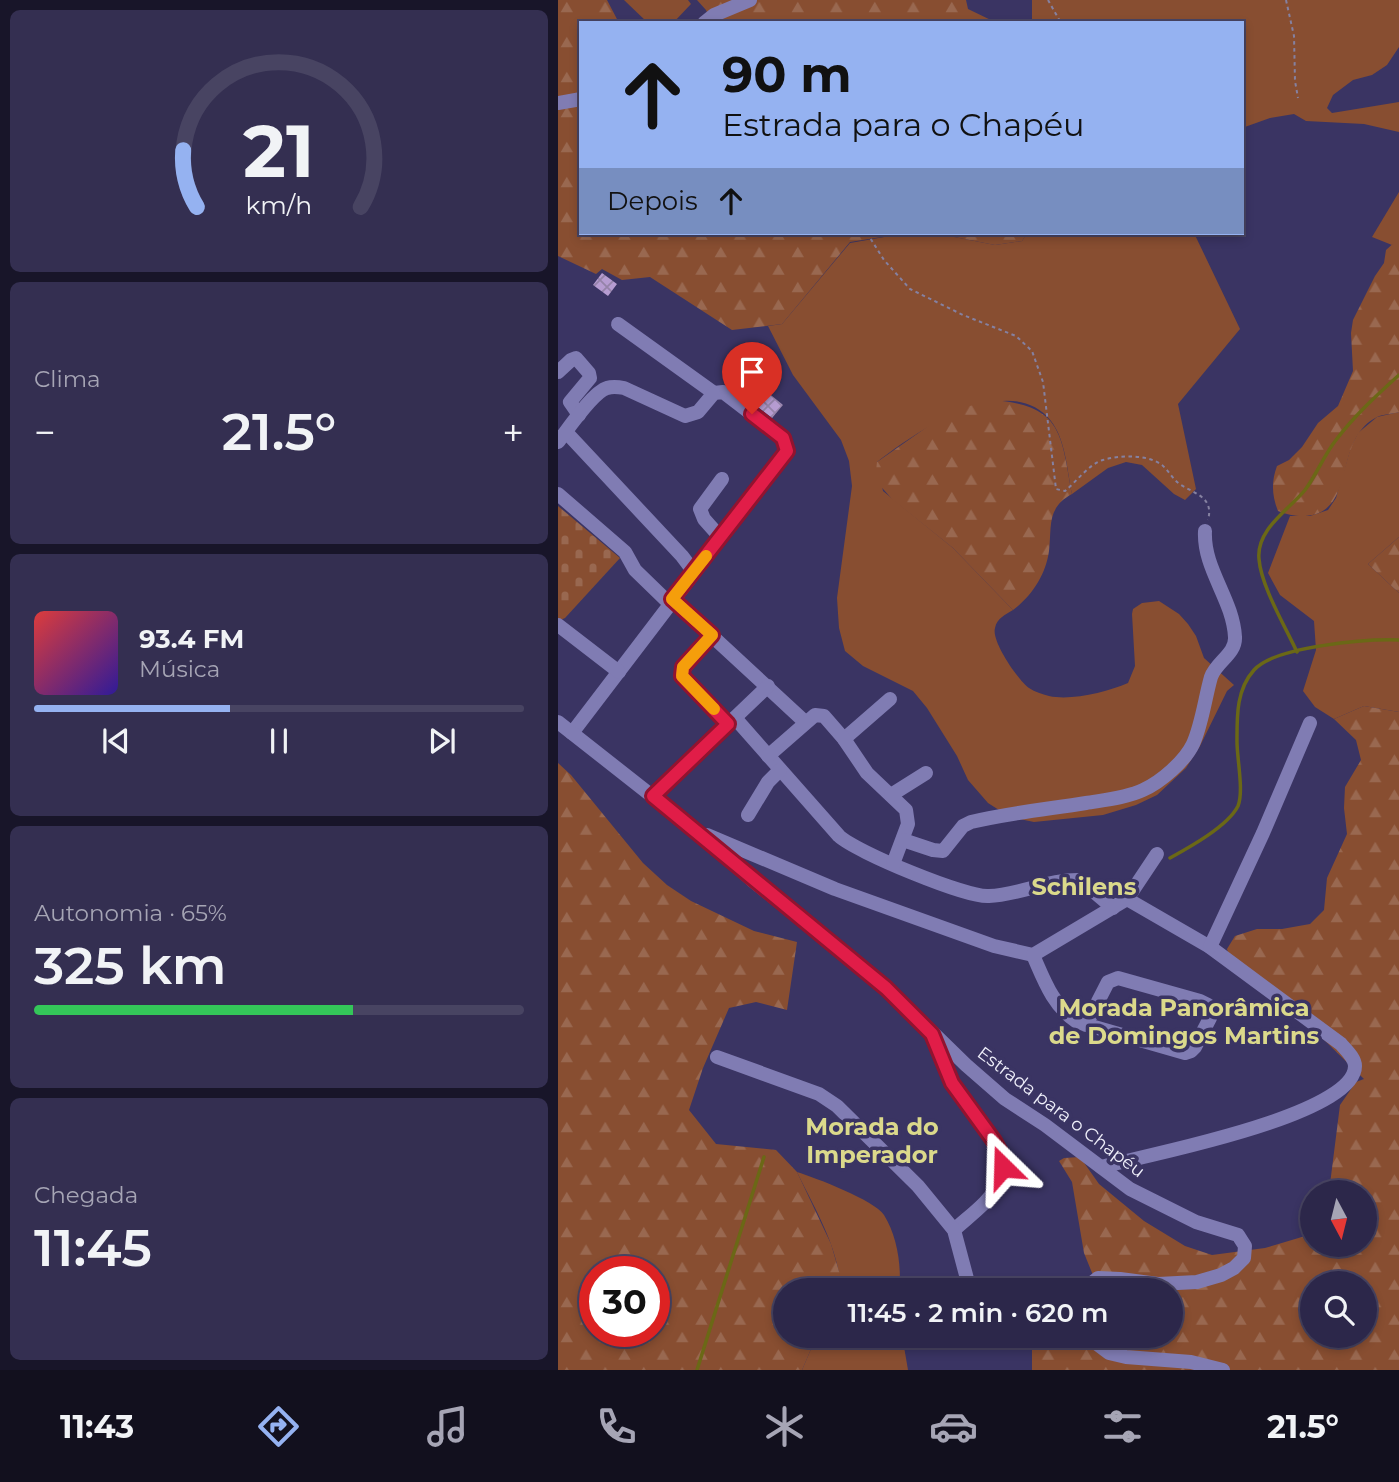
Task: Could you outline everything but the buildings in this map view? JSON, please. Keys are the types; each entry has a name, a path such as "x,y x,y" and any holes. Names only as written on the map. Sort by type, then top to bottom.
{"street":[{"path":"706,21 714,15 750,0"},
{"path":"558,103 579,99"},
{"path":"618,324 714,393"},
{"path":"558,372 576,358 589,373 590,378 570,402 579,415"},
{"path":"572,733 787,451 783,438 722,392 714,393 698,412 685,416 624,388 605,388 562,437 682,556 694,572"},
{"path":"720,537 704,519 700,509 722,479"},
{"path":"558,494 625,552 635,570 712,635 805,722"},
{"path":"903,840 933,850 943,850 963,826 971,822 1096,801 1142,790 1156,782 1184,756 1193,745 1213,673 1230,653 1235,636 1220,588 1208,562 1204,543 1205,531"},
{"path":"558,625 619,672"},
{"path":"712,635 683,667 682,676 768,756 844,841 893,864 962,891 986,897 1080,880 1113,908"},
{"path":"653,796 768,686"},
{"path":"844,739 890,699"},
{"path":"768,756 805,722 815,715 825,716 867,773 908,814 908,824 893,864"},
{"path":"558,722 699,832 847,893 994,946 1033,955 1127,900 1157,853"},
{"path":"1210,947 1310,723"},
{"path":"748,815 768,782 780,770"},
{"path":"891,795 926,774"},
{"name":"Estrada para o Chapéu","path":"699,832 753,881 886,988 932,1034 1005,1099 1130,1189 1196,1222 1238,1235 1245,1246 1243,1258 1235,1268 1197,1282 1183,1283"},
{"path":"1101,1167 1234,1134 1313,1107 1334,1095 1353,1075 1353,1059 1341,1044 1210,947 1127,900"},
{"path":"1033,955 1049,990 1065,1014 1077,1023 1185,1053 1195,1047 1211,1011 1208,1005 1200,1001 1119,978 1108,982 1086,1025"},
{"path":"932,1034 952,1083 994,1141 1003,1167 999,1182 988,1198 954,1230"},
{"path":"717,1057 829,1099 918,1186 954,1230 967,1278"},
{"path":"1102,1348 1109,1353 1126,1357 1191,1362 1223,1370"}],"path":[{"path":"1048,0 1060,21"},
{"path":"1286,0 1294,36 1298,98"},
{"path":"868,235 884,260 910,289 963,315 1016,336 1032,351 1043,382 1056,489 1065,491 1100,460 1134,456 1159,463 1178,484 1201,495 1208,503 1210,512 1205,531"}],"green space":[{"path":"558,0 607,0 618,21 579,21 579,235 894,235 850,242 782,324 732,330 650,277 622,280 602,269 596,274 558,256"},
{"path":"624,0 688,0 691,4 675,21 646,21"},
{"path":"697,0 966,0 968,9 993,21 711,21"},
{"path":"1032,0 1399,0 1399,47 1387,65 1372,75 1353,80 1333,95 1327,108 1332,113 1399,102 1399,132 1364,124 1306,121 1294,114 1270,118 1244,127 1244,21 1032,21"},
{"path":"1399,192 1399,241 1392,245 1372,237"},
{"path":"896,235 944,235 995,245 1022,241 1026,235 1195,235 1240,329 1178,404 1196,489 1185,500 1174,494 1142,465 1126,462 1108,468 1072,494 1063,446 1051,421 1033,406 1011,401 988,403 962,410 914,435 877,462 883,491 953,548 1013,610 1002,617 995,628 997,642 1012,669 1024,684 1034,691 1049,696 1068,697 1100,692 1128,683 1135,666 1132,614 1133,609 1142,603 1159,601 1179,614 1188,624 1196,636 1204,658 1234,685 1227,691 1186,768 1157,795 1103,815 1034,822 1010,817 988,803 968,780 957,756 913,691 863,666 845,651 839,628 837,598 852,486 849,461 841,440 793,375 768,326 782,324 850,243"},
{"path":"944,235 1026,235 1022,241 995,245"},
{"path":"1399,241 1399,412 1377,417 1364,427 1355,439 1336,496 1328,507 1306,516 1278,511 1273,489 1277,466 1289,460 1302,447 1318,423 1338,406 1353,371 1353,320 1384,263 1386,250"},
{"path":"993,400 1016,403 1033,409 1045,416 1054,426 1065,454 1072,494 1058,505 1054,512 1049,551 1041,576 1032,591 1013,610 953,548 893,500 875,480 877,462 950,411"},
{"path":"1399,412 1399,537 1368,564 1399,593 1399,712 1364,706 1334,719 1315,707 1303,691 1316,650 1314,621 1280,595 1268,573 1290,516 1310,516 1328,510 1336,498 1351,447 1358,433 1377,417"},
{"path":"558,506 620,558 565,618 558,621"},
{"path":"1399,537 1399,593 1368,564"},
{"path":"1364,706 1399,712 1399,1370 1032,1370 1032,1348 1183,1348 1183,1278 1094,1278 1084,1253 1072,1182 1059,1161 1064,1158 1080,1157 1099,1184 1144,1221 1185,1246 1212,1255 1265,1248 1300,1238 1300,1257 1377,1257 1377,1180 1331,1180 1340,1105 1356,1082 1364,1079 1316,1032 1234,971 1227,949 1235,936 1257,929 1282,929 1310,924 1324,910 1327,878 1347,834 1345,787 1361,760 1356,740 1334,719"},
{"path":"558,763 571,775 643,863 667,885 691,901 754,931 797,942 787,1010 756,1002 729,1008 703,1068 689,1110 716,1144 776,1150 797,1172 831,1244 840,1278 773,1278 773,1348 811,1348 802,1370 558,1370"},
{"path":"797,1172 857,1196 884,1215 898,1251 900,1278 840,1278 831,1244"},
{"path":"811,1348 904,1348 908,1370 802,1370"}],"waterway":[{"path":"1297,652 1264,581 1259,548 1268,529 1305,490 1343,431 1399,375"},
{"path":"1170,858 1217,828 1238,806 1238,714 1244,686 1254,670 1281,655 1301,650 1345,643 1399,640"},
{"path":"697,1370 764,1157"}],"slow traffic":[{"path":"706,556 672,599 712,635 681,672 714,709"}],"district":[{"name":"Schilens","path":"1084,886"},
{"name":"Morada Panorâmica de Domingos Martins","path":"1184,1021"},
{"name":"Morada do Imperador","path":"872,1140"}],"route":[{"path":"752,414 783,438 787,451 672,599 712,635 681,669 682,676 728,724 653,796 886,988 932,1034 952,1083 994,1141 1003,1167"}]}
